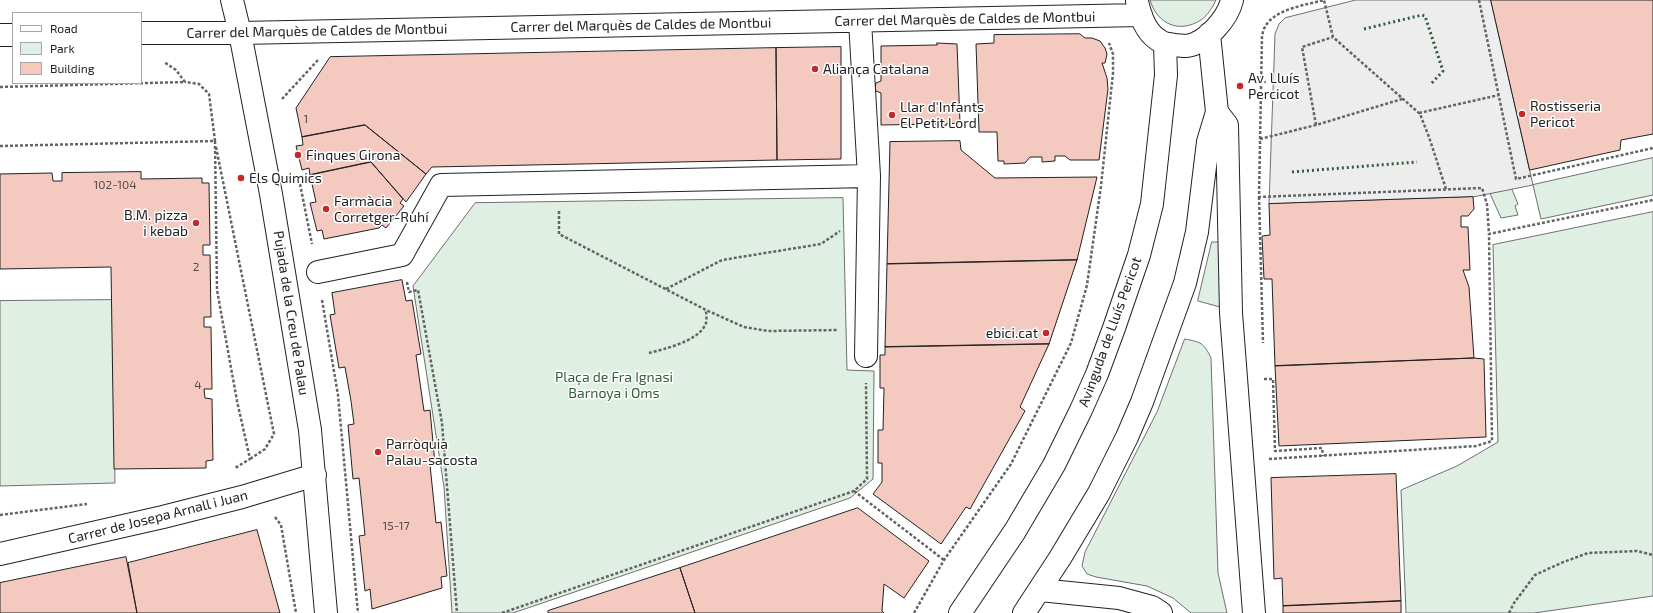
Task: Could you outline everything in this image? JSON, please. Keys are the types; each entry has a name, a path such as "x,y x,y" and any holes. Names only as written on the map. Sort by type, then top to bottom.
{"street":[{"path":"1139,8 1146,26 1160,42 1165,44 1186,46 1199,42 1224,19 1232,0"},
{"name":"Carrer del Marquès de Caldes de Montbui","path":"142,33 236,16 860,21 1139,8"},
{"name":"Pujada de la Creu de Palau","path":"236,16 271,194 310,430 326,613"},
{"path":"860,21 868,176 866,356"},
{"path":"1024,613 1060,558 1099,493 1127,437 1150,382 1185,283 1197,232 1208,142 1217,112 1209,34"},
{"path":"0,35 12,35"},
{"name":"Avinguda de Lluís Pericot","path":"960,613 1015,531 1054,465 1097,374 1114,328 1139,255 1152,204 1166,75 1165,44"},
{"path":"1217,112 1227,125 1231,313 1254,613"},
{"path":"318,272 402,255 441,185 868,176"},
{"name":"Carrer de Josepa Arnall i Juan","path":"0,554 242,497 315,475"},
{"path":"1040,590 1119,598 1152,607 1161,613"}],"path":[{"path":"1264,348 1259,197 1262,36 1264,27 1277,15 1286,10 1324,0 1333,38 1419,113 1429,137 1446,189"},
{"path":"1479,0 1516,179 1653,148"},
{"path":"1316,125 1302,47 1333,38"},
{"path":"161,60 176,70 185,82"},
{"path":"142,83 185,82 199,84 209,94 215,141 274,434 264,449 230,470"},
{"path":"0,87 111,84"},
{"path":"1419,113 1499,95"},
{"path":"1260,139 1316,125 1402,98"},
{"path":"0,146 215,141"},
{"path":"215,141 217,290 237,401 250,459"},
{"path":"559,182 559,234 706,310 744,327 768,331 866,330"},
{"path":"1259,197 1482,188 1487,204 1489,234 1492,441 1476,446 1267,460 1266,452"},
{"path":"1489,234 1653,200"},
{"path":"665,289 722,260 821,244 868,207"},
{"path":"402,255 409,292 418,290 442,423 457,613"},
{"path":"649,353 679,344 697,334 706,324 706,310"},
{"path":"502,613 854,491 867,479 866,356"},
{"path":"1264,371 1265,387"},
{"path":"1264,379 1273,379 1275,451 1322,448 1323,456"},
{"path":"854,491 944,560"},
{"path":"0,515 89,503"},
{"path":"273,516 281,525 296,613"},
{"path":"1509,613 1514,603 1535,575 1561,563 1588,553 1637,551 1653,555"}],"green space":[{"path":"1150,0 1216,0 1210,11 1201,20 1185,26 1177,26 1163,21 1153,8"},
{"path":"1478,108 1518,204 1515,206 1518,215 1501,218 1474,158"},
{"path":"1653,158 1653,195 1541,219 1533,185"},
{"name":"Plaça de Fra Ignasi Barnoya i Oms","path":"843,198 847,370 874,371 873,479 850,498 513,613 452,613 444,487 413,286 475,203"},
{"path":"1653,212 1653,596 1534,613 1406,613 1401,490 1457,466 1498,442 1493,245"},
{"path":"1212,242 1219,242 1220,307 1198,301"},
{"path":"112,300 115,483 0,486 0,301"},
{"path":"1185,339 1195,341 1204,346 1211,358 1218,573 1227,613 1191,613 1173,598 1147,586 1096,577 1087,574 1082,566 1085,552 1157,412"}],"shaded area":[{"path":"1356,0 1491,0 1533,185 1473,197 1269,204 1275,34 1279,24 1285,18"}],"building":[{"path":"1491,0 1653,0 1653,134 1621,140 1620,150 1530,170"},
{"path":"1080,34 1085,38 1092,38 1100,41 1107,54 1105,63 1102,63 1107,78 1108,89 1099,160 1070,160 1065,156 1055,156 1055,161 1042,162 1042,157 1030,157 1025,163 1004,164 1004,161 998,161 997,132 979,132 976,44 994,43 994,35"},
{"path":"937,43 957,44 960,123 946,124 946,126 938,124 881,125 881,93 876,91 875,88 876,83 881,81 881,46 937,45"},
{"path":"841,47 841,159 777,160 776,48"},
{"path":"776,48 777,160 432,167 426,174 365,125 302,137 296,108 330,57"},
{"path":"365,125 426,174 406,202 371,162 310,175 309,168 302,170 296,146 303,145 302,137"},
{"path":"960,141 961,150 995,178 1097,177 1077,260 887,264 890,142"},
{"path":"371,162 403,199 400,203 404,206 386,228 382,225 379,228 324,239 322,230 317,231 310,203 316,202 310,175"},
{"path":"141,172 141,179 202,178 202,183 209,183 210,245 203,245 203,255 210,255 211,317 204,317 204,327 211,327 212,389 204,389 205,398 212,399 213,460 206,461 206,468 114,469 111,267 0,269 0,174 52,173 53,181 62,181 62,173"},
{"path":"1473,197 1474,209 1468,216 1461,216 1461,227 1468,227 1470,270 1463,270 1469,287 1474,358 1275,366 1272,279 1264,279 1262,236 1270,235 1269,204"},
{"path":"1077,260 1049,344 885,347 887,264"},
{"path":"402,280 406,301 412,300 421,354 416,355 424,411 430,410 435,464 430,465 436,523 441,522 447,576 441,577 442,588 372,609 370,589 365,591 359,536 365,535 359,478 353,479 348,425 354,424 345,367 339,368 330,315 335,314 332,293"},
{"path":"1049,344 1020,407 1025,411 970,509 966,507 941,544 873,494 882,482 882,463 878,463 878,430 883,430 884,388 880,388 880,355 885,355 885,347"},
{"path":"1474,358 1484,359 1486,437 1279,446 1275,366"},
{"path":"1396,474 1401,601 1283,606 1282,578 1274,579 1271,478"},
{"path":"858,508 929,561 904,598 884,584 882,611 884,613 695,613 680,568"},
{"path":"257,530 280,613 137,613 128,563"},
{"path":"126,557 137,613 0,613 0,583"},
{"path":"680,568 695,613 548,613 548,611"},
{"path":"1401,601 1401,613 1283,613 1283,606"}],"hedge":[{"path":"1364,29 1422,15 1425,16 1443,71 1431,84"},
{"path":"1292,172 1417,162"}],"place":[{"name":"Aliança Catalana","path":"815,69"},
{"name":"Av. Lluís Percicot","path":"1240,86"},
{"name":"Rostisseria Pericot","path":"1522,114"},
{"name":"Llar d'Infants El Petit Lord","path":"892,115"},
{"name":"Finques Girona","path":"298,155"},
{"name":"Els Quimics","path":"241,178"},
{"name":"Farmàcia Corretger-Ruhí","path":"326,209"},
{"name":"B.M. pizza i kebab","path":"196,223"},
{"name":"ebici.cat","path":"1046,333"},
{"name":"Parròquia Palau-sacosta","path":"378,452"}]}
